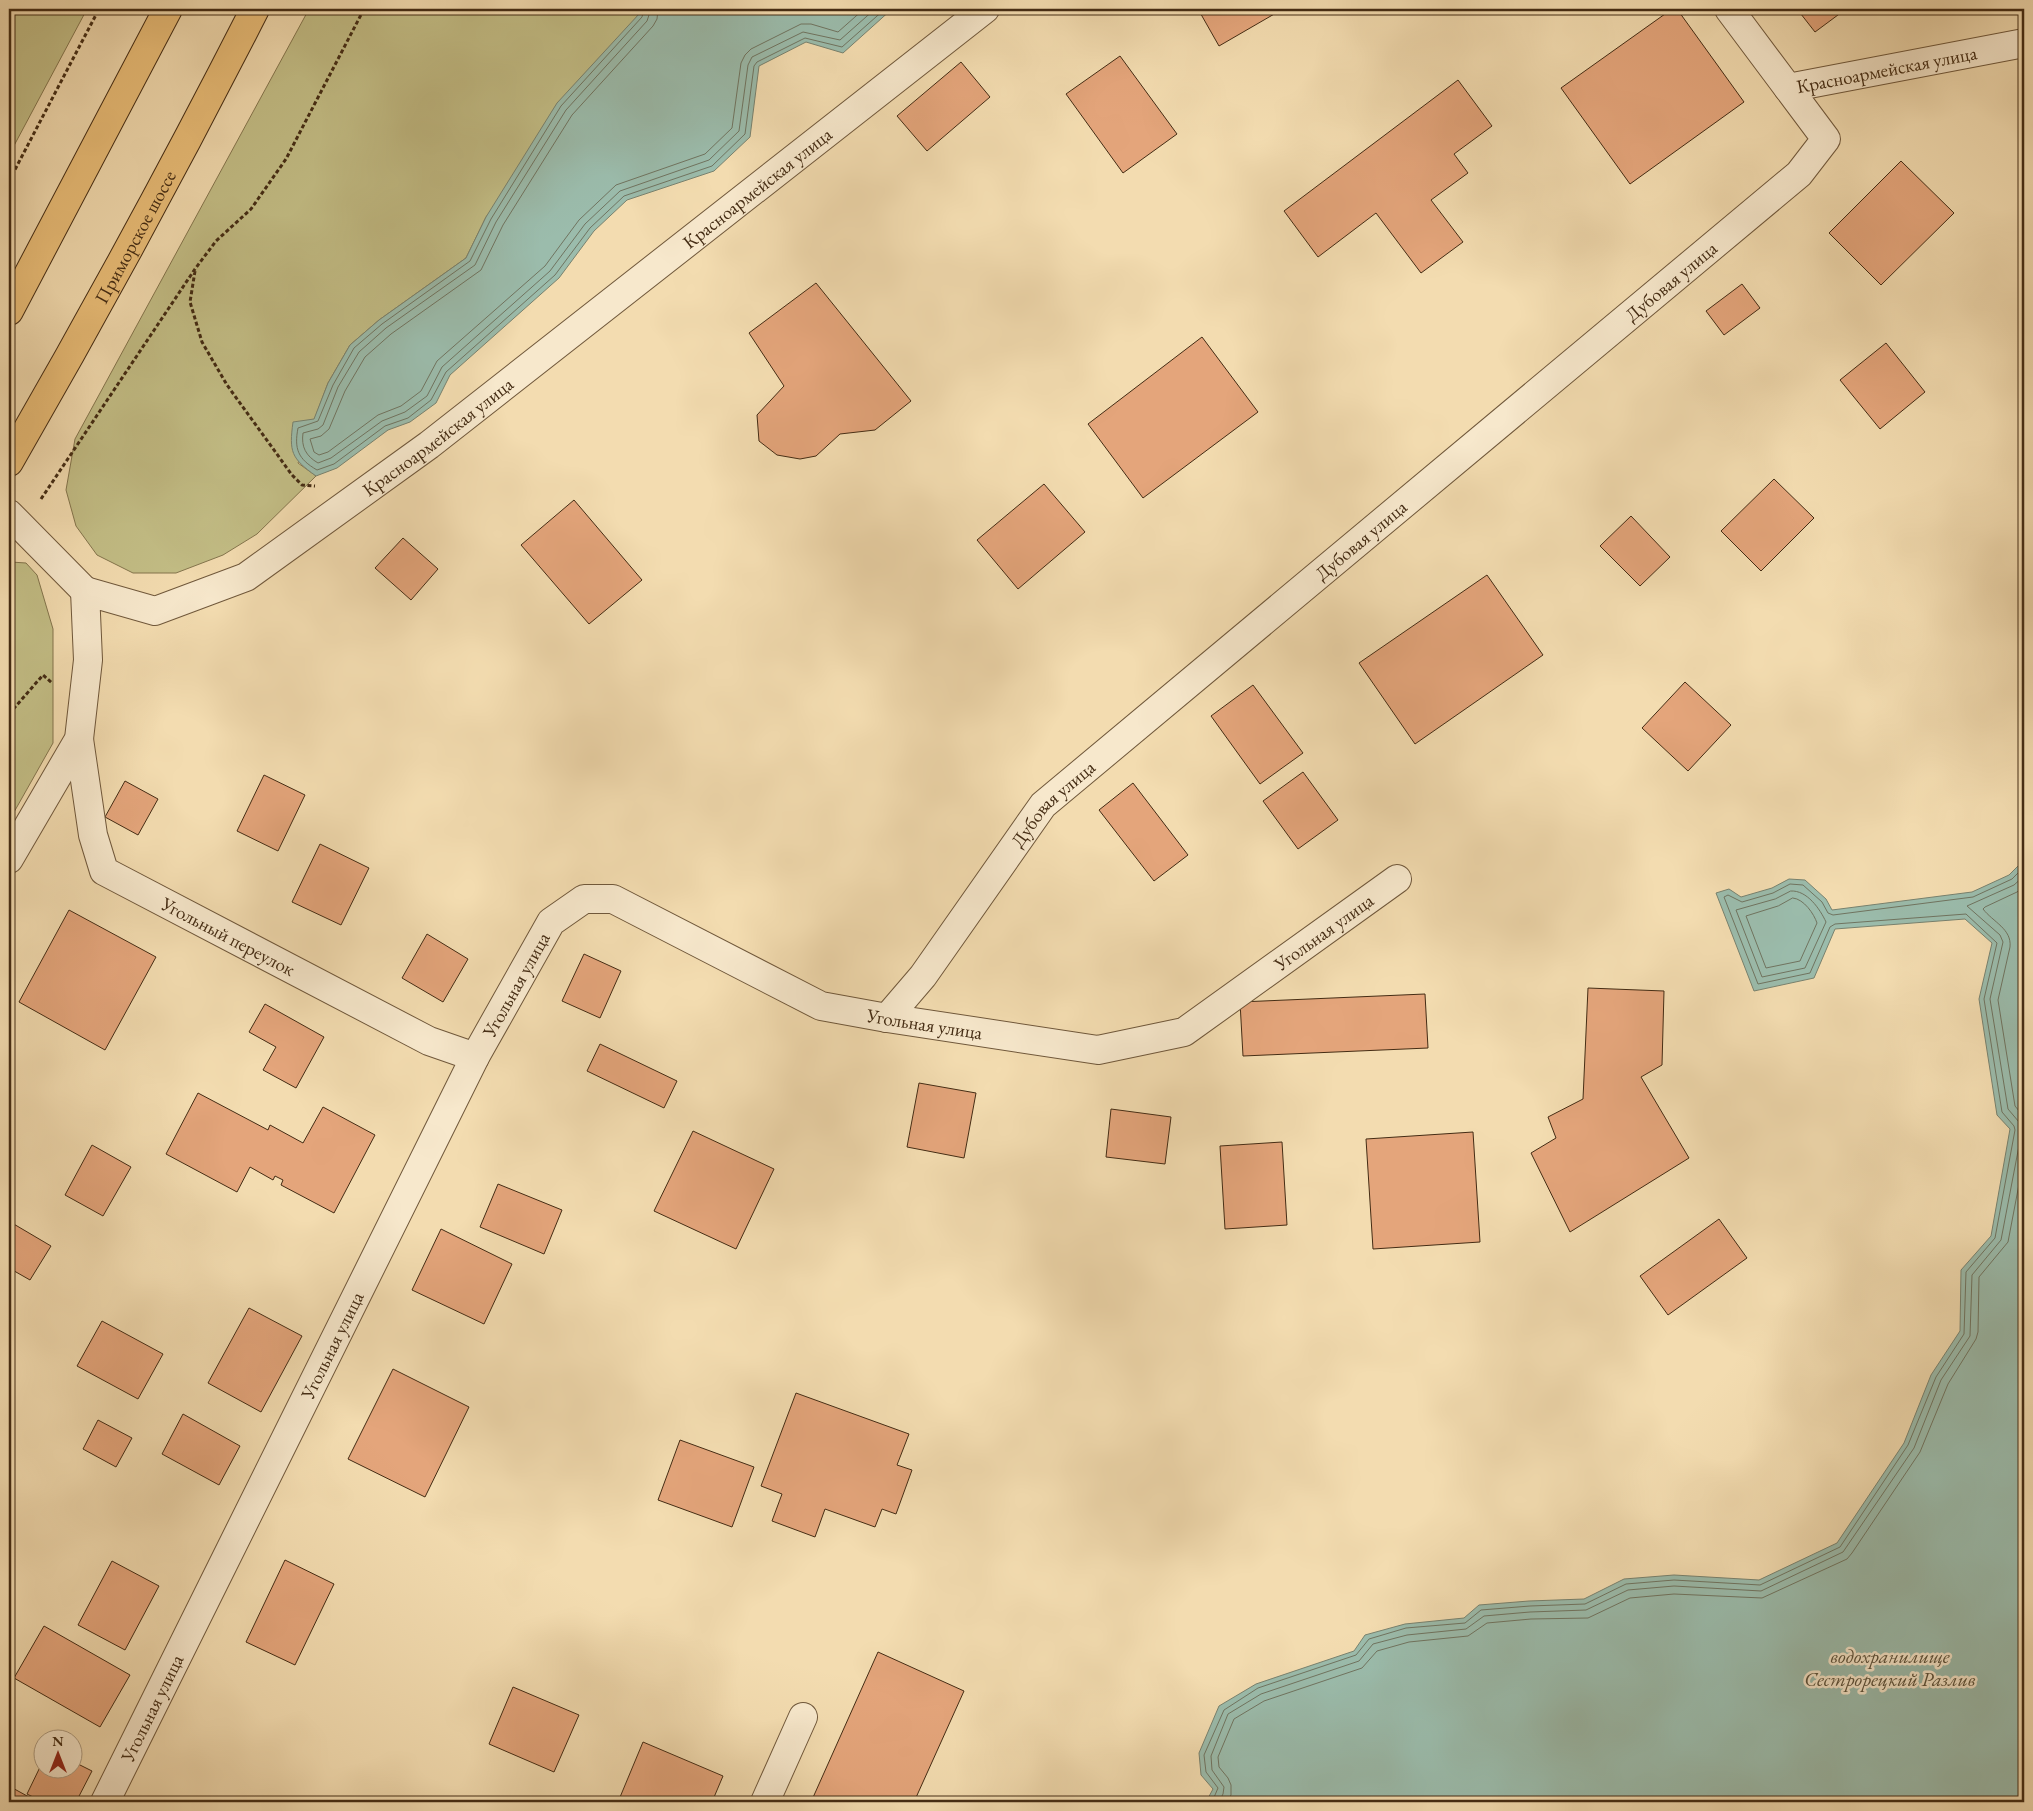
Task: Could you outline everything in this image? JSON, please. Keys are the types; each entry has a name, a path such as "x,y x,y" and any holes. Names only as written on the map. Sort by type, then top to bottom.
{"highway":[{"path":"9,311 168,9"},
{"name":"Приморское шоссе","path":"9,462 83,333 184,148 255,9"}],"street":[{"name":"Красноармейская улица","path":"85,591 155,611 246,576 429,445 985,9"},
{"name":"Красноармейская улица","path":"1729,9 1788,88 2024,43"},
{"name":"Дубовая улица","path":"887,1018 923,976 1043,805 1799,174 1826,139 1788,88"},
{"path":"9,859 79,739 88,660 85,591 15,520"},
{"name":"Угольный переулок","path":"79,739 93,835 104,871 429,1041 475,1057"},
{"name":"Угольная улица","path":"105,1802 475,1057 551,922 584,899 613,899 821,1006 1098,1050 1184,1032 1398,879"},
{"path":"765,1802 803,1717"}],"path":[{"path":"9,182 99,9"},
{"path":"15,520 216,241 251,209 286,159 364,9"},
{"path":"195,269 190,302 202,342 227,385 292,475 302,485 319,487"},
{"path":"9,714 43,675 82,706"}],"shaded area":[{"path":"9,9 87,9 9,155"},
{"path":"309,9 640,9 639,14 486,217 466,258 379,320 350,345 328,383 298,463 316,476 257,534 223,555 176,573 133,573 97,555 76,526 66,490 75,439"},
{"path":"9,563 26,563 37,575 53,629 53,743 9,821"}],"water":[{"path":"640,9 892,9 843,53 806,42 759,66 750,137 714,171 627,200 594,231 559,278 450,375 436,403 410,422 388,430 337,468 316,476 301,464 294,454 291,441 293,422 314,419 328,383 350,345 379,320 466,258 486,217 557,103 639,14"},
{"name":"водохранилище Сестрорецкий Разлив","path":"2024,860 2024,1802 1206,1802 1213,1789 1201,1775 1199,1753 1219,1706 1256,1684 1354,1651 1365,1635 1405,1624 1464,1618 1479,1605 1584,1599 1624,1579 1674,1575 1759,1580 1837,1543 1904,1443 1931,1375 1960,1331 1961,1270 1991,1236 2010,1129 1997,1115 1979,999 1992,943 1965,919 1835,929 1814,978 1754,991 1716,893 1729,889 1741,897 1772,888 1789,879 1805,880 1826,899 1832,910 1972,892 2009,875"}],"building":[{"path":"1198,9 1273,9 1276,13 1219,46"},
{"path":"1672,9 1677,9 1744,102 1630,184 1561,88"},
{"path":"1797,9 1846,9 1815,32"},
{"path":"1120,56 1177,134 1123,173 1066,94"},
{"path":"961,62 990,97 927,151 897,116"},
{"path":"1458,80 1492,126 1454,154 1468,173 1431,200 1463,242 1421,273 1376,213 1318,257 1284,211"},
{"path":"1901,161 1954,213 1881,285 1829,233"},
{"path":"816,283 911,401 875,430 840,434 816,456 800,459 777,455 759,441 757,415 784,386 749,333"},
{"path":"1742,284 1760,308 1724,335 1706,311"},
{"path":"1202,337 1258,412 1143,498 1088,424"},
{"path":"1886,343 1925,392 1880,429 1840,380"},
{"path":"1774,479 1814,518 1761,571 1721,531"},
{"path":"1044,484 1085,532 1018,589 977,540"},
{"path":"574,500 642,580 589,624 521,545"},
{"path":"1631,516 1670,557 1640,586 1600,546"},
{"path":"403,538 438,569 411,600 375,568"},
{"path":"1487,575 1543,655 1415,744 1359,663"},
{"path":"1685,682 1731,725 1688,771 1642,728"},
{"path":"1253,685 1303,753 1260,784 1211,716"},
{"path":"1303,772 1338,820 1298,849 1263,801"},
{"path":"264,775 305,795 278,851 237,831"},
{"path":"125,781 158,799 138,835 105,817"},
{"path":"1133,783 1188,855 1154,881 1099,810"},
{"path":"320,844 369,868 341,925 292,902"},
{"path":"69,910 156,957 105,1050 19,1002"},
{"path":"427,934 468,959 443,1002 402,978"},
{"path":"584,954 621,971 600,1018 562,1001"},
{"path":"1588,988 1664,991 1662,1065 1641,1077 1689,1158 1570,1232 1531,1153 1556,1138 1548,1117 1583,1099"},
{"path":"1425,994 1428,1048 1243,1056 1240,1002"},
{"path":"265,1004 324,1037 296,1088 263,1070 276,1047 249,1032"},
{"path":"600,1044 677,1081 664,1108 587,1071"},
{"path":"919,1083 976,1093 964,1158 907,1147"},
{"path":"198,1093 268,1130 270,1125 303,1143 323,1107 375,1135 334,1213 281,1185 283,1180 275,1176 273,1180 250,1167 237,1192 166,1154"},
{"path":"1111,1109 1171,1117 1165,1164 1106,1157"},
{"path":"693,1131 774,1169 736,1249 654,1211"},
{"path":"1473,1132 1480,1242 1373,1249 1366,1139"},
{"path":"1282,1142 1287,1225 1225,1229 1220,1146"},
{"path":"92,1145 131,1167 103,1216 65,1195"},
{"path":"498,1184 562,1210 544,1254 480,1227"},
{"path":"1719,1219 1747,1258 1668,1315 1640,1276"},
{"path":"12,1223 51,1246 30,1280 9,1268 9,1228"},
{"path":"441,1229 512,1264 484,1324 412,1290"},
{"path":"249,1308 302,1336 261,1412 208,1383"},
{"path":"102,1321 163,1354 138,1399 77,1366"},
{"path":"393,1369 469,1407 425,1497 348,1459"},
{"path":"796,1393 909,1434 897,1465 912,1470 896,1514 882,1509 875,1527 825,1509 815,1537 772,1521 782,1494 761,1486"},
{"path":"183,1414 240,1446 219,1485 162,1454"},
{"path":"98,1420 132,1438 116,1467 83,1449"},
{"path":"680,1440 754,1467 732,1527 658,1500"},
{"path":"285,1560 334,1584 295,1665 246,1642"},
{"path":"112,1561 159,1586 125,1650 78,1625"},
{"path":"44,1626 130,1675 100,1727 14,1678"},
{"path":"878,1652 964,1691 914,1802 811,1802"},
{"path":"513,1687 579,1715 554,1772 489,1744"},
{"path":"643,1742 723,1776 712,1802 618,1802"},
{"path":"82,1766 92,1771 76,1802 43,1802 27,1794 35,1778 82,1778"},
{"path":"9,1786 38,1802 9,1802"}]}
